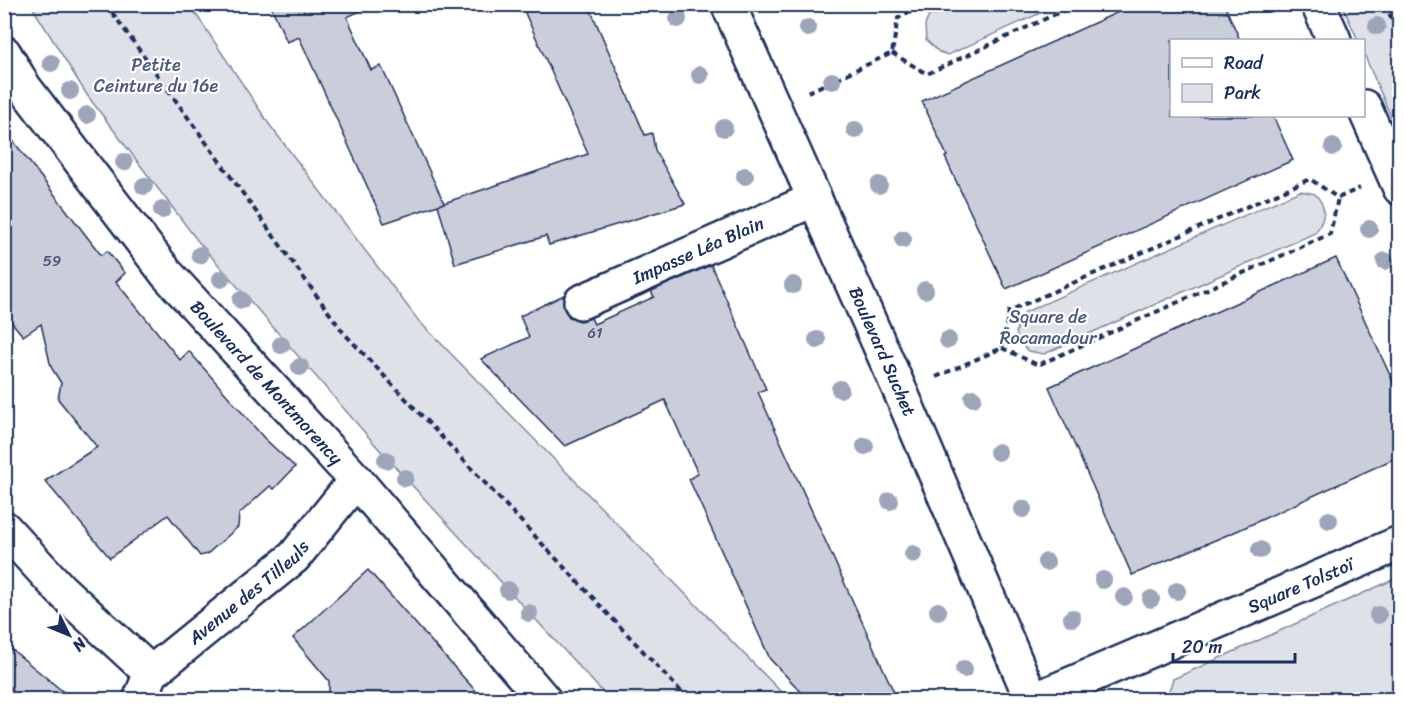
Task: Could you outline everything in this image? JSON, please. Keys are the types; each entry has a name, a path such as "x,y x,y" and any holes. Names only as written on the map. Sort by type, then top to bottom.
{"street":[{"name":"Boulevard Suchet","path":"728,4 901,393 1033,699"},
{"path":"1318,4 1334,39"},
{"name":"Boulevard de Montmorency","path":"4,53 24,87 167,274 356,480 544,699"},
{"path":"1365,109 1396,181"},
{"name":"Impasse Léa Blain","path":"581,302 815,198"},
{"name":"Avenue des Tilleuls","path":"145,686 294,557 356,480"},
{"path":"4,528 145,686"},
{"name":"Square Tolstoï","path":"1033,699 1400,543"}],"path":[{"path":"106,4 344,332 690,699"},
{"path":"891,53 897,18 928,4"},
{"path":"891,53 927,74 1077,4"},
{"path":"1385,4 1400,37"},
{"path":"774,108 891,53"},
{"path":"1002,348 1009,311 1310,179 1338,198"},
{"path":"1338,198 1396,181"},
{"path":"901,393 1002,348 1038,365 1330,234 1338,198"}],"green space":[{"name":"Petite Ceinture du 16e","path":"31,5 190,5 269,124 418,320 788,699 609,699 386,457 197,240 87,95"},
{"path":"954,5 1058,5 948,55 939,52 926,40 925,25 929,16"},
{"path":"1342,5 1399,5 1399,135 1365,56 1365,39 1358,39"},
{"name":"Square de Rocamadour","path":"1300,191 1315,194 1322,204 1324,214 1315,233 1044,354 1028,351 1017,338 1018,323 1025,312"},
{"path":"1399,577 1399,699 1166,699 1173,679"}],"building":[{"path":"270,4 375,4 347,17 371,70 381,66 444,203 384,223 299,37 287,42"},
{"path":"521,4 588,4 645,135 652,133 655,150 685,204 549,245 546,236 455,264 438,205 588,154"},
{"path":"1136,4 1224,4 1240,39 1170,39 1170,117 1273,117 1293,160 1006,289 945,157 947,156 922,101"},
{"path":"4,129 101,255 107,251 125,273 116,282 180,360 189,351 264,438 295,467 274,489 270,486 239,514 238,527 207,554 200,556 168,515 110,558 45,481 97,447 58,399 61,383 51,367 41,324 23,336 4,313"},
{"path":"1336,258 1400,397 1400,456 1239,530 1132,575 1049,387"},
{"path":"711,265 766,389 758,392 897,699 808,699 770,659 689,479 698,474 665,400 565,446 481,359 529,337 520,316 564,295 564,309 569,317 580,321 591,318 594,324 654,297 651,291"},
{"path":"368,570 483,699 329,699 329,681 293,638"},
{"path":"4,643 72,699 4,699"}]}
